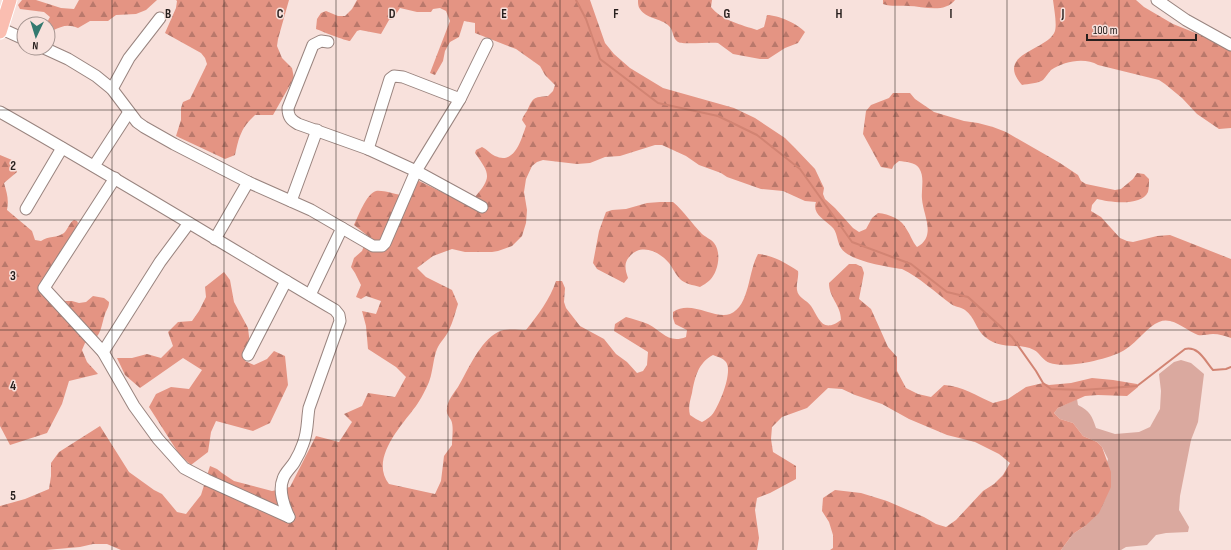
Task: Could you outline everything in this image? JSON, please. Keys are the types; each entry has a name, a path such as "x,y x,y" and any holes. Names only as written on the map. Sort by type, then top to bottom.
{"main road":[{"path":"1,31 10,0"}],"street":[{"path":"1156,0 1186,20 1231,45"},
{"path":"112,90 130,58 160,18"},
{"path":"1,31 16,36"},
{"path":"328,42 321,41 313,45 288,108 289,117 292,121 368,149 416,171 482,207"},
{"path":"56,54 96,76 112,90 129,112 144,127 248,182 311,210 373,246 382,246 385,243 416,171 460,99 487,44"},
{"path":"368,149 390,79 394,76 403,77 460,99"},
{"path":"0,112 94,166 215,238 335,310 339,315 340,321 308,408 308,426 304,443 295,461 283,479 283,502 289,518 184,468 158,439 134,406 103,352 44,288 114,178"},
{"path":"94,166 129,112"},
{"path":"291,201 317,130"},
{"path":"26,209 62,148"},
{"path":"215,238 248,182"},
{"path":"103,352 160,262 189,223"},
{"path":"310,295 342,228"},
{"path":"248,355 286,281"}],"shaded area":[{"path":"1181,360 1191,363 1204,374 1198,422 1191,440 1180,496 1179,510 1189,527 1188,532 1156,535 1147,545 1126,547 1121,550 1061,550 1073,534 1085,526 1108,459 1102,447 1097,442 1083,436 1073,423 1060,419 1054,413 1058,408 1077,399 1078,405 1090,414 1096,428 1115,434 1139,432 1150,427 1160,409 1161,391 1159,374 1174,362"}],"green space":[{"path":"22,0 36,0 61,8 74,9 79,0 157,0 146,10 136,14 116,15 108,21 90,21 78,28 65,26 56,29 56,16 49,16 44,12 20,9 18,5"},
{"path":"176,0 289,0 277,46 282,58 292,68 294,78 273,115 255,115 241,133 235,155 225,159 176,136 181,120 181,108 183,102 190,99 207,64 201,53 165,33 176,8"},
{"path":"357,0 590,0 605,43 614,54 630,68 663,88 734,108 755,118 785,138 815,169 824,188 823,194 825,199 853,228 859,232 866,229 872,218 878,213 886,215 899,220 905,226 917,247 923,242 928,231 922,199 921,172 915,165 899,161 892,169 881,167 863,134 866,111 871,105 889,98 893,93 910,93 915,99 934,112 964,121 993,127 1006,132 1060,163 1078,175 1081,181 1086,184 1115,190 1121,189 1133,179 1137,173 1144,174 1149,179 1149,187 1148,192 1144,197 1132,202 1117,202 1097,199 1092,205 1091,211 1101,217 1120,238 1127,241 1133,242 1157,236 1170,235 1231,259 1231,338 1215,334 1198,335 1174,322 1164,321 1155,324 1126,349 1119,353 1089,362 1057,365 1045,361 1034,350 998,344 991,341 979,331 971,316 965,310 954,306 921,281 902,269 869,263 845,253 839,245 833,228 817,213 815,206 816,202 805,201 783,191 761,189 727,177 721,173 699,165 686,156 662,145 655,145 620,156 605,157 590,163 577,164 543,160 532,166 526,179 524,192 527,210 526,223 522,236 512,246 492,252 465,252 452,249 433,256 417,268 426,277 452,290 458,304 449,330 437,349 429,382 418,403 396,432 385,453 383,464 384,474 389,484 435,494 441,481 444,456 452,445 452,425 447,414 447,406 451,397 475,356 486,342 492,336 501,331 526,330 547,300 556,281 562,281 565,288 564,302 566,308 580,326 604,339 616,354 627,362 637,373 643,371 647,365 648,352 614,331 615,324 626,317 648,324 670,338 680,339 686,337 687,330 675,324 673,312 687,308 724,315 730,314 737,310 745,296 752,269 758,254 784,262 798,271 797,288 799,295 811,306 819,319 825,325 835,324 841,320 829,283 849,264 856,264 862,267 864,273 859,299 871,309 888,347 897,357 897,371 906,388 918,394 931,397 944,385 957,387 993,403 1008,399 1026,387 1043,383 1049,385 1071,383 1092,378 1137,384 1138,387 1127,396 1085,396 1058,408 1054,413 1060,419 1073,423 1083,436 1097,442 1102,447 1111,472 1111,487 1099,513 1085,526 1073,534 1061,550 830,550 833,548 833,535 829,522 822,511 823,498 835,490 861,493 887,501 924,517 936,524 946,527 956,520 983,491 994,484 1003,475 1010,463 999,454 975,442 947,435 909,419 882,404 842,389 828,388 807,408 782,417 772,427 771,439 773,452 796,466 796,479 757,498 755,510 759,538 757,550 121,550 107,544 93,544 80,547 46,550 0,550 0,506 25,499 49,489 51,463 59,452 100,426 129,472 162,494 177,512 186,514 201,495 210,466 234,481 272,491 290,487 316,436 339,442 352,422 344,414 362,406 368,393 395,397 406,377 396,367 368,349 366,326 362,311 376,314 381,301 366,296 361,299 356,297 361,285 351,267 354,258 362,251 368,236 354,225 363,206 369,196 376,191 401,195 417,180 452,197 475,197 484,185 487,175 484,166 475,153 476,150 482,147 493,155 502,158 508,157 512,154 516,150 522,138 526,126 522,120 523,116 531,103 536,98 548,96 553,91 555,85 545,75 540,66 516,49 475,33 475,23 464,21 459,37 450,42 445,51 443,61 435,75 430,73 450,21 446,11 440,8 433,9 431,12 417,12 400,8 393,19 389,20 381,34 360,30 357,31 350,41 316,29 317,19 321,13 326,11 338,16 345,16 352,9","holes":["713,355 726,362 728,367 727,380 714,412 710,417 702,422 690,415 690,401 694,381 698,371 704,362"]},
{"path":"638,0 712,0 711,7 715,12 738,24 757,30 764,27 767,15 772,15 793,23 805,32 798,43 785,48 768,59 733,54 718,43 678,42 675,39 672,30 666,23 650,17 643,12 639,7"},
{"path":"883,0 955,0 945,7 933,8 889,5 883,4"},
{"path":"1053,0 1136,0 1144,7 1173,24 1213,40 1231,51 1231,128 1219,129 1197,114 1182,98 1159,80 1087,61 1074,61 1062,64 1051,70 1041,81 1022,85 1015,74 1014,66 1018,59 1050,38 1055,31 1056,20"},
{"path":"0,155 12,160 17,172 4,183 8,203 7,210 32,231 35,240 41,241 61,235 74,220 78,223 64,260 52,282 51,293 65,301 79,303 86,302 93,296 104,298 109,302 100,332 90,342 85,343 82,350 87,362 98,374 69,381 62,404 47,433 10,445 0,426"},
{"path":"673,202 681,209 702,234 713,242 716,247 718,252 718,262 713,277 700,287 682,281 664,258 648,250 637,251 627,260 625,267 628,278 624,283 597,269 593,263 599,231 606,212 626,209 647,203"},
{"path":"224,272 230,280 234,302 248,328 250,345 245,361 254,365 267,359 274,351 285,356 288,385 270,423 253,431 216,421 211,432 208,452 191,465 179,454 149,407 156,394 171,387 189,389 202,370 183,358 140,388 125,375 117,358 132,358 147,354 161,358 173,346 168,332 178,322 192,321 206,297 205,287"}],"waterway":[{"path":"576,0 586,19 600,59 658,103 718,116 757,135 800,169 852,242 911,264 947,292 968,297 1012,337 1043,383 1051,389 1083,390 1137,386 1185,349 1198,352 1213,370 1231,367"}]}
